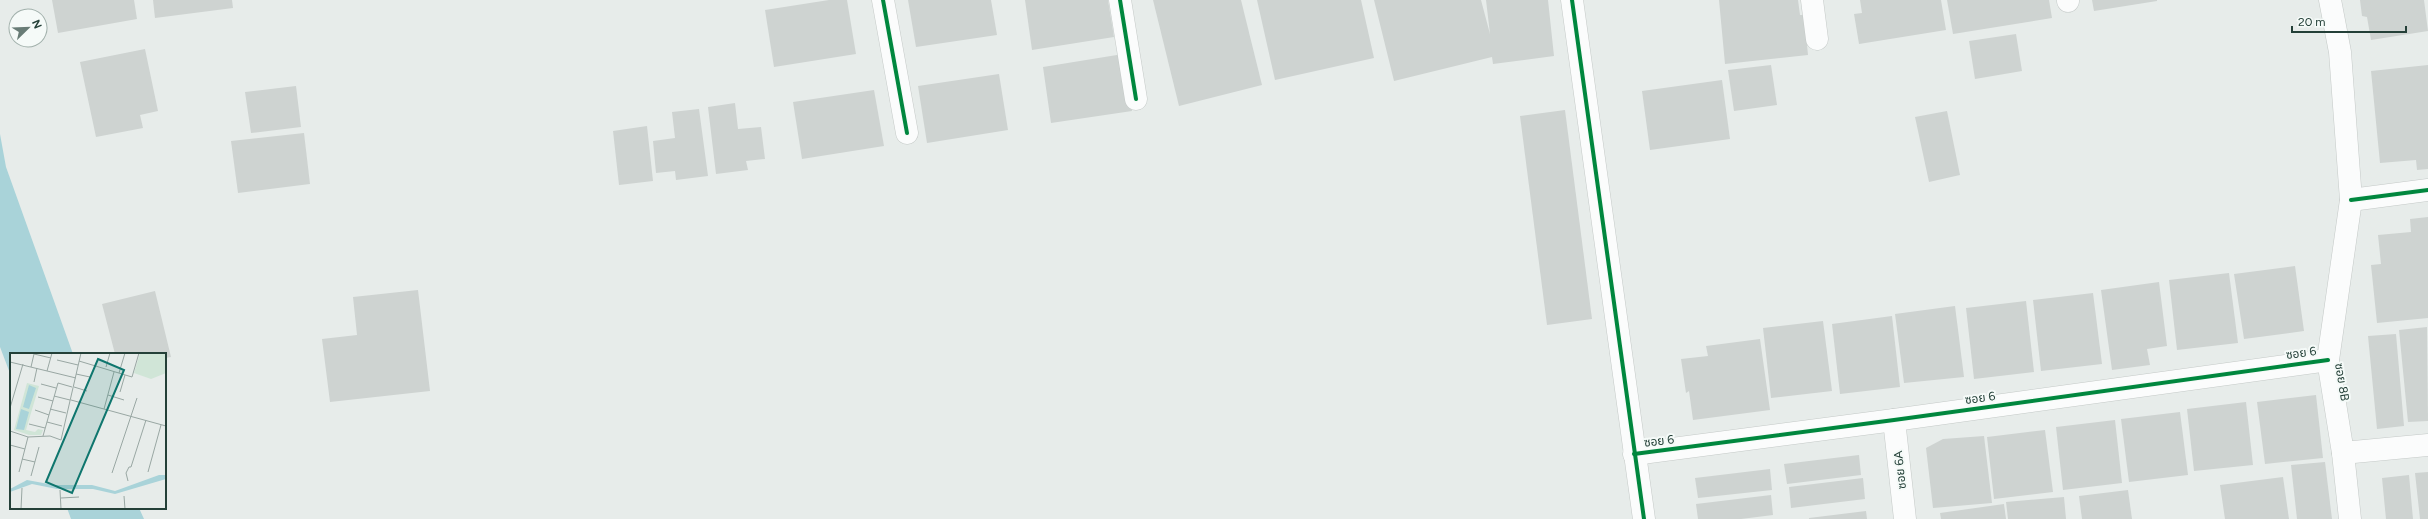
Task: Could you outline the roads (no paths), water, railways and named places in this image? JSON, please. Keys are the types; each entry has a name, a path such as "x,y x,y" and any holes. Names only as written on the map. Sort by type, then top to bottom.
{"street":[{"path":"883,0 906,134"},
{"path":"1120,0 1136,99"},
{"path":"1572,0 1644,519"},
{"path":"1812,0 1817,39"},
{"name":"ซอย 8B","path":"2330,0 2340,52 2351,200 2328,360 2343,453 2350,519"},
{"path":"2351,200 2428,190"},
{"name":"ซอย 6","path":"1634,454 1894,420 2328,360"},
{"name":"ซอย 6A","path":"1894,420 1905,519"},
{"path":"2343,453 2428,445"}],"water":[{"path":"0,134 6,167 73,353 10,353 10,373 0,347"},
{"path":"67,509 139,509 144,519 71,519"}]}
